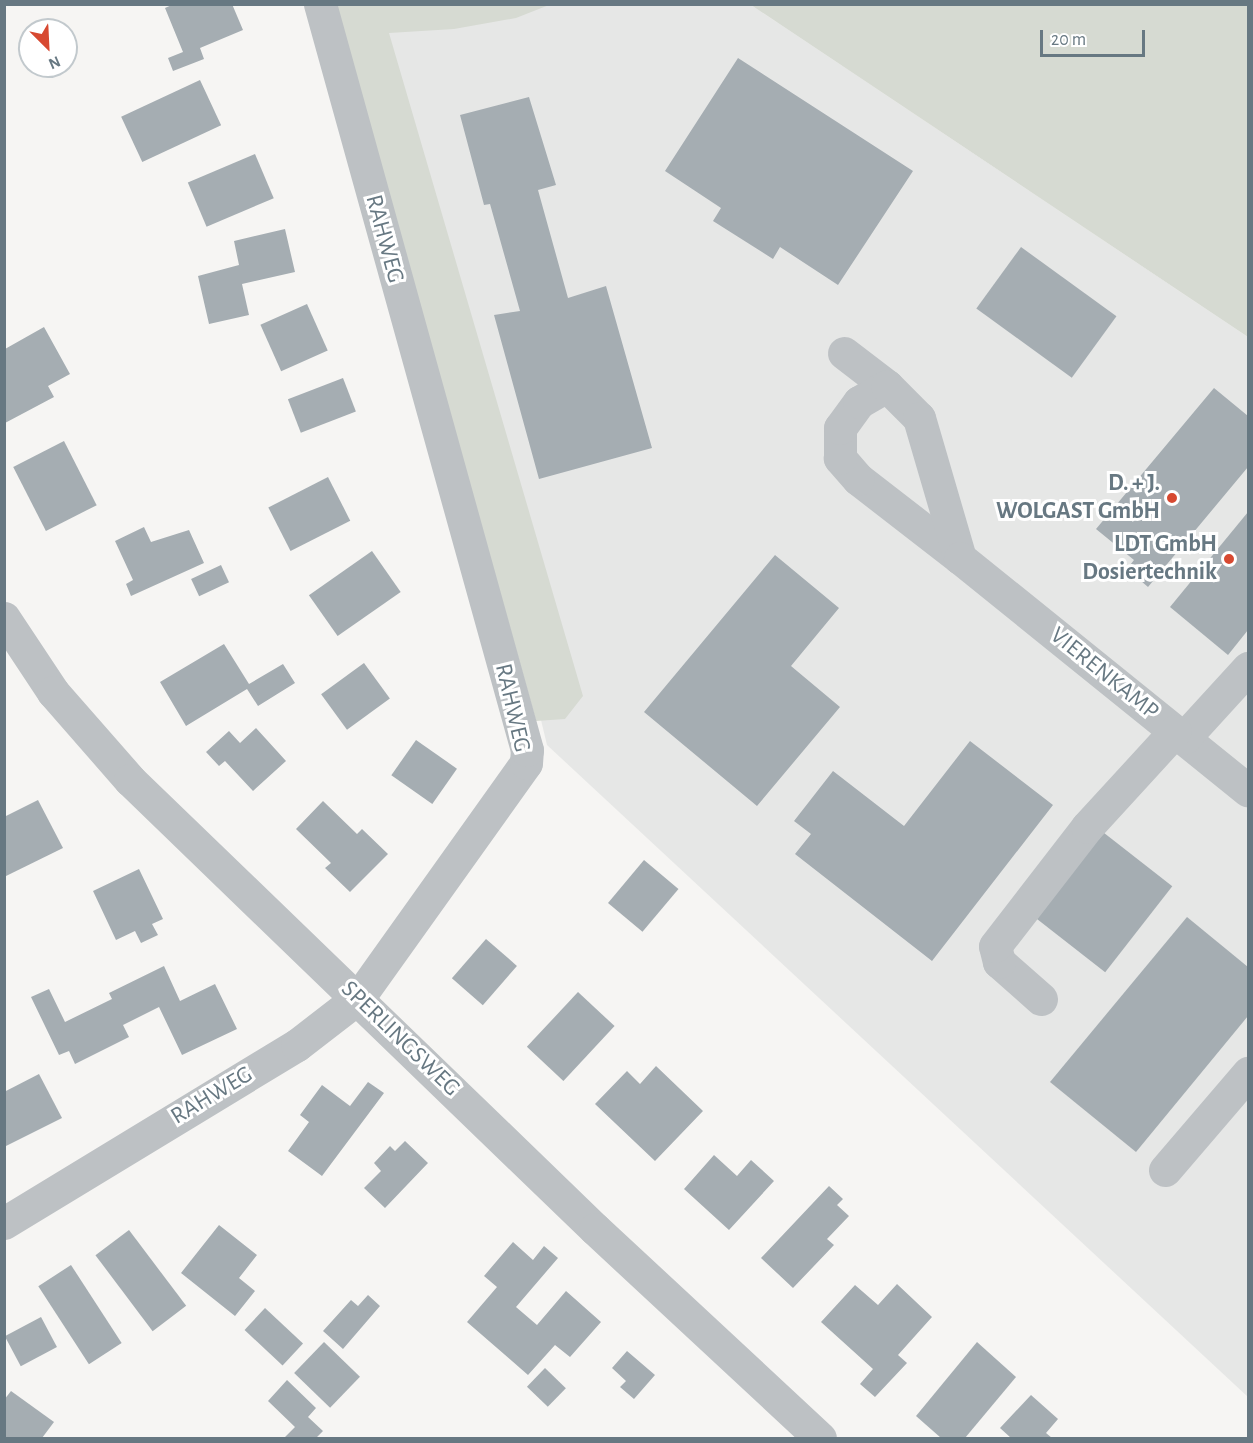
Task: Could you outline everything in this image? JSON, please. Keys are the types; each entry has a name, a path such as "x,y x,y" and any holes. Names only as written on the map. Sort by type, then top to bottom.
{"street":[{"name":"RAHWEG","path":"4,1223 297,1045 359,997 520,774 527,750 320,4"},
{"path":"844,353 887,386 919,418 960,558"},
{"name":"VIERENKAMP","path":"887,386 859,402 840,428 840,458 858,479 960,558 1248,790"},
{"name":"SPERLINGSWEG","path":"4,618 53,692 130,780 359,997 595,1229 820,1438"},
{"path":"1041,999 999,962 995,946 1087,827 1248,668"},
{"path":"1165,1170 1248,1073"}],"shaded area":[{"path":"510,4 751,5 1248,337 1248,1397 547,745 374,23"},
{"path":"336,5 549,5 516,18 454,29 389,33 583,696 565,719 536,721"},
{"path":"751,5 1248,5 1248,337"}],"building":[{"path":"174,4 232,4 243,30 200,48 204,59 173,71 168,58 183,52 165,8"},
{"path":"738,58 913,171 838,285 780,247 773,259 713,221 721,208 665,171"},
{"path":"200,80 221,125 142,162 121,117"},
{"path":"529,97 556,185 538,190 568,298 606,286 652,448 539,479 494,315 520,311 490,204 484,205 460,115"},
{"path":"255,154 274,198 207,227 188,183"},
{"path":"285,229 295,272 242,284 249,315 209,324 198,276 239,265 234,241"},
{"path":"1021,247 1116,316 1072,378 976,308"},
{"path":"307,304 328,351 281,371 260,325"},
{"path":"44,327 70,374 48,386 54,397 5,423 5,349"},
{"path":"343,378 356,412 301,433 288,399"},
{"name":"D. + J. WOLGAST GmbH","path":"1214,388 1248,416 1248,467 1148,587 1127,569 1134,560 1096,529"},
{"path":"64,441 97,505 46,531 13,467"},
{"path":"328,477 350,521 291,551 268,507"},
{"name":"LDT GmbH Dosiertechnik","path":"1248,512 1248,630 1228,655 1170,607"},
{"path":"144,527 151,542 189,530 204,563 131,596 126,584 133,580 115,541"},
{"path":"372,551 401,592 338,636 309,595"},
{"path":"775,555 839,608 791,666 840,707 757,806 644,712"},
{"path":"221,565 229,582 199,596 191,579"},
{"path":"224,644 249,684 283,664 295,683 258,706 247,689 186,726 160,682"},
{"path":"364,663 390,699 347,730 321,694"},
{"path":"256,728 286,761 253,791 225,761 219,766 206,752 229,731 240,743"},
{"path":"416,740 457,769 432,804 391,775"},
{"path":"970,741 1053,805 932,961 795,854 811,834 794,821 833,771 904,826"},
{"path":"38,800 63,848 4,877 4,817"},
{"path":"323,801 357,834 362,829 388,854 350,892 325,868 331,863 296,829"},
{"path":"1099,829 1172,886 1105,972 1032,915"},
{"path":"644,860 678,889 642,932 608,903"},
{"path":"139,869 163,919 152,924 158,935 141,943 135,931 116,940 93,891"},
{"path":"1187,917 1248,967 1248,1016 1136,1152 1050,1082"},
{"path":"486,939 517,966 483,1005 452,978"},
{"path":"164,966 180,1001 215,984 237,1029 182,1055 159,1007 123,1025 129,1037 75,1064 69,1051 59,1055 31,997 49,989 65,1022 112,999 109,993"},
{"path":"578,992 615,1026 563,1081 527,1047"},
{"path":"656,1066 703,1111 655,1161 595,1104 627,1071 640,1084"},
{"path":"39,1074 62,1118 4,1147 4,1092"},
{"path":"368,1082 384,1093 322,1176 288,1151 309,1122 300,1115 322,1085 350,1106"},
{"path":"405,1141 428,1163 385,1208 364,1188 381,1171 374,1163 390,1146 395,1151"},
{"path":"714,1155 737,1176 751,1160 774,1181 729,1230 684,1189"},
{"path":"829,1186 843,1199 837,1205 849,1216 827,1239 834,1245 793,1288 761,1258"},
{"path":"219,1225 257,1255 239,1278 255,1291 235,1316 181,1273"},
{"path":"129,1230 186,1306 153,1331 95,1255"},
{"path":"513,1242 533,1260 544,1246 558,1258 516,1307 537,1325 566,1291 601,1322 570,1357 555,1345 528,1375 467,1322 497,1287 484,1276"},
{"path":"71,1265 122,1343 89,1364 38,1286"},
{"path":"897,1284 932,1317 898,1355 907,1363 875,1397 860,1384 873,1369 821,1322 855,1285 878,1305"},
{"path":"368,1295 380,1306 343,1349 323,1331 351,1300 358,1306"},
{"path":"265,1308 303,1343 283,1365 245,1330"},
{"path":"41,1317 57,1347 21,1366 5,1336"},
{"path":"324,1342 360,1377 330,1408 294,1373"},
{"path":"977,1342 1016,1377 965,1438 941,1438 916,1416"},
{"path":"627,1351 655,1375 634,1399 620,1387 626,1381 612,1368"},
{"path":"545,1368 566,1388 548,1407 527,1387"},
{"path":"287,1380 316,1408 308,1417 323,1431 316,1438 285,1437 295,1427 268,1401"},
{"path":"11,1391 54,1422 42,1438 4,1438 4,1400"},
{"path":"1031,1395 1058,1419 1046,1433 1052,1438 1011,1438 1000,1428"}],"place":[{"name":"D. + J. WOLGAST GmbH","path":"1172,498"},
{"name":"LDT GmbH Dosiertechnik","path":"1229,559"}]}
